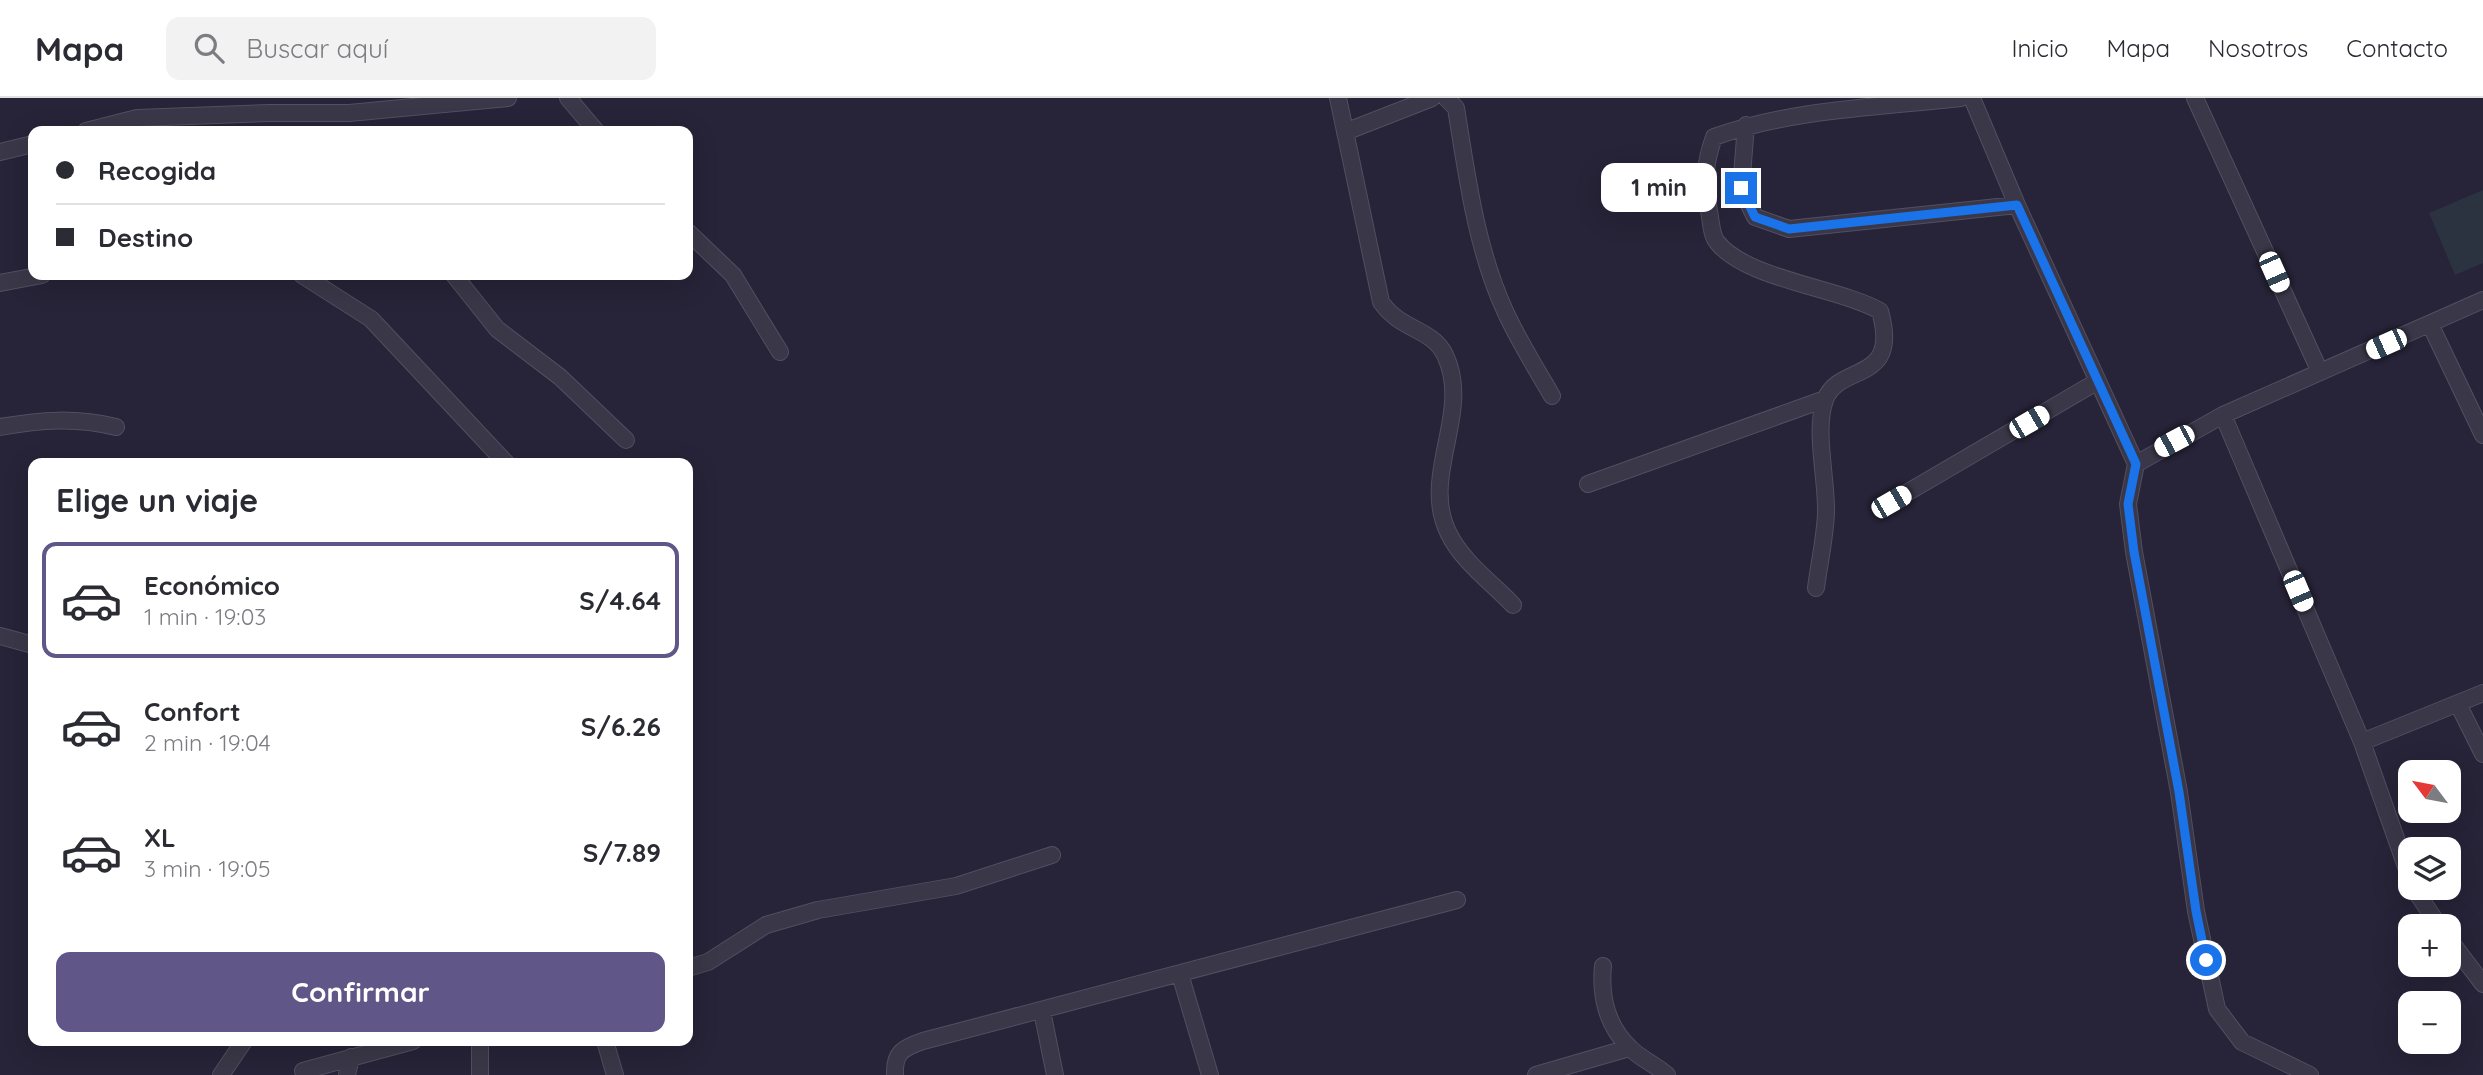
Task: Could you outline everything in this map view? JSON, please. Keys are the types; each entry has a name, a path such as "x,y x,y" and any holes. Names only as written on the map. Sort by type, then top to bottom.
{"street":[{"path":"105,126 136,118 349,113 508,98"},
{"path":"568,98 592,126"},
{"path":"1338,98 1381,302 1395,320 1434,340 1444,353 1452,378 1454,404 1439,489 1444,524 1458,548 1513,605"},
{"path":"1345,132 1432,98"},
{"path":"1446,98 1456,108 1481,241 1492,277 1505,312 1552,396"},
{"path":"1816,589 1826,516 1822,421 1825,399 1834,387 1867,370 1882,352 1885,330 1880,311 1861,300 1829,294 1763,269 1725,251 1714,240 1704,166 1714,136 1746,125 1787,117 1961,98"},
{"path":"1972,98 2017,205 2136,464 2128,504 2134,552 2179,792 2196,911 2217,1009 2242,1042 2310,1075"},
{"path":"2195,98 2320,372"},
{"path":"1746,125 1741,188 1755,217 1789,229 2017,205"},
{"path":"0,152 28,145"},
{"path":"693,237 733,275 780,352"},
{"path":"0,283 28,278"},
{"path":"310,280 371,319 501,458"},
{"path":"458,280 497,329 560,377 626,440"},
{"path":"2136,464 2223,415 2483,300"},
{"path":"2430,324 2483,435"},
{"path":"1891,502 2098,381"},
{"path":"1588,484 1825,399"},
{"path":"2223,415 2362,742 2398,844"},
{"path":"0,427 32,421 73,419 116,427"},
{"path":"0,636 28,644"},
{"path":"2362,742 2483,693"},
{"path":"2458,704 2483,754"},
{"path":"693,966 708,962 766,925 818,910 956,886 1052,855"},
{"path":"895,1075 894,1060 902,1048 1457,900"},
{"path":"2461,955 2483,984"},
{"path":"1604,966 1601,992 1607,1012 1629,1048 1667,1075"},
{"path":"1180,974 1210,1075"},
{"path":"1042,1011 1055,1075"},
{"path":"221,1075 241,1046"},
{"path":"303,1071 394,1046"},
{"path":"480,1046 480,1075"},
{"path":"606,1046 615,1075"},
{"path":"1536,1075 1629,1048"},
{"path":"347,1075 351,1057"}],"shaded area":[{"path":"2483,190 2483,263 2455,275 2429,213"}],"route":[{"path":"1741,188 1755,217 1789,229 2017,205 2136,464 2128,504 2134,552 2179,792 2206,960"}]}
